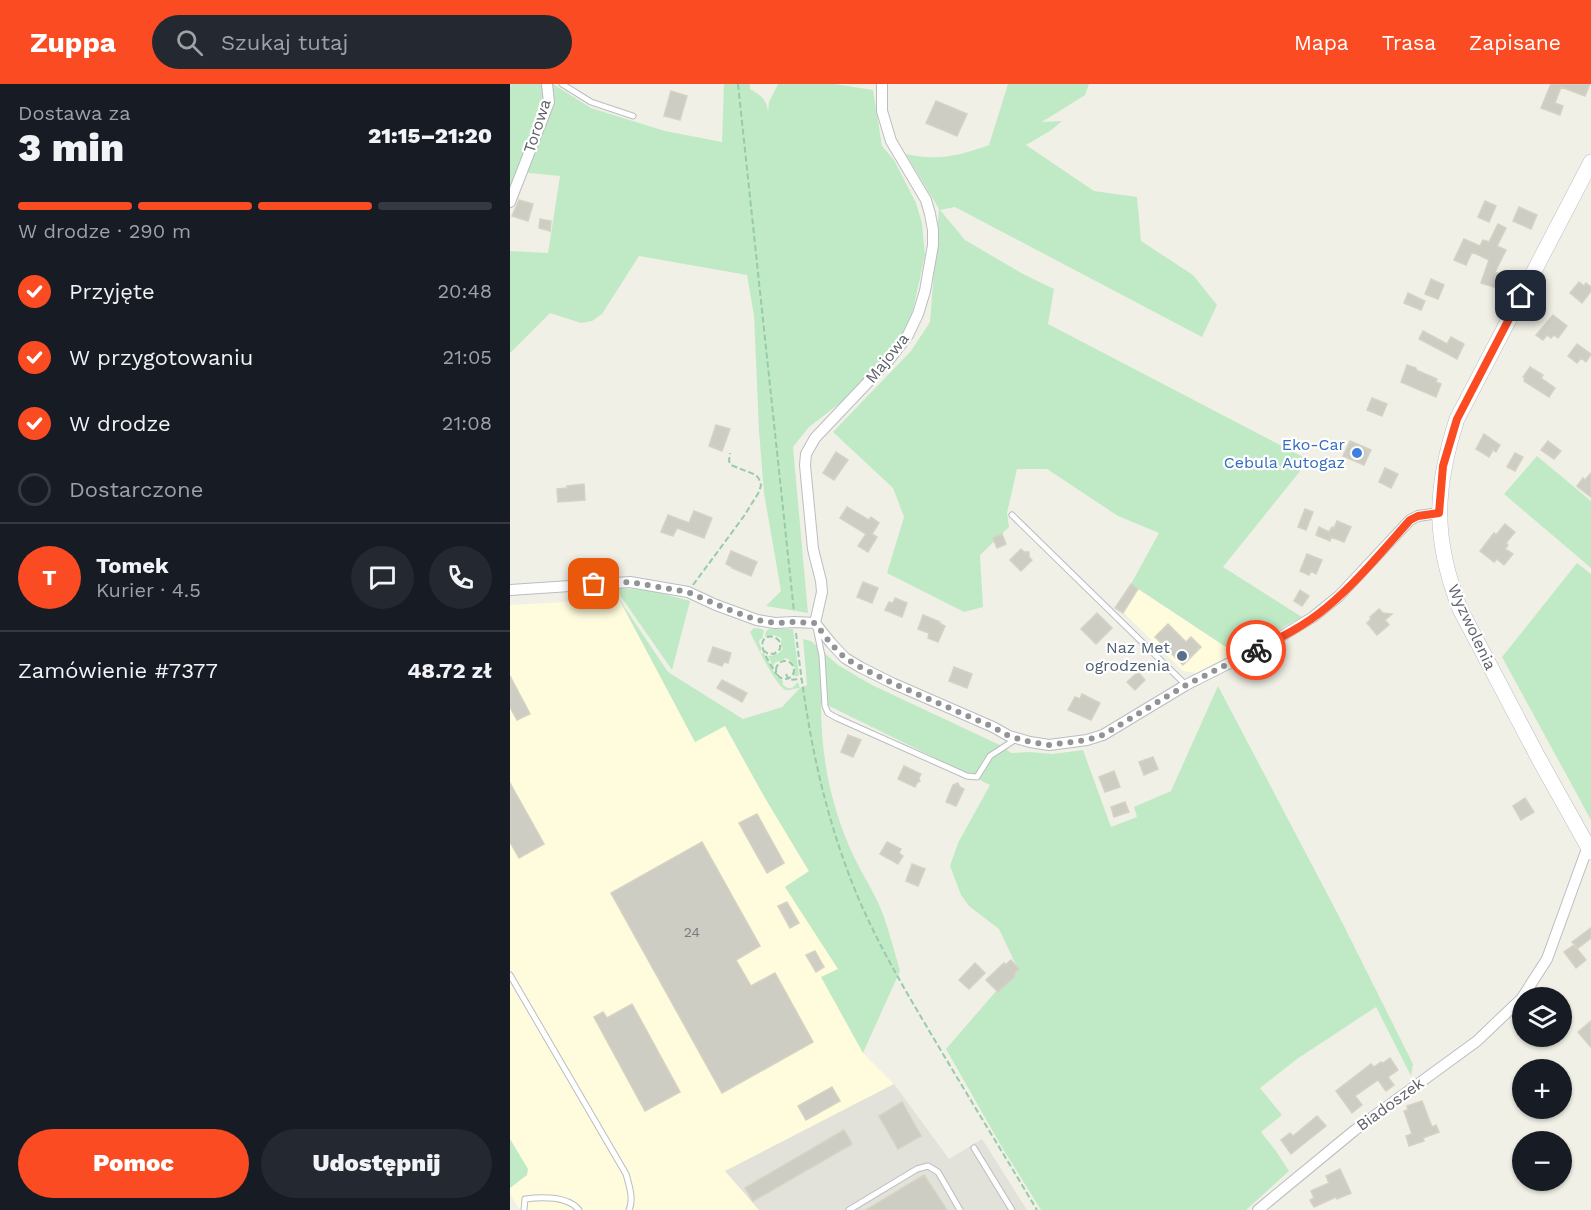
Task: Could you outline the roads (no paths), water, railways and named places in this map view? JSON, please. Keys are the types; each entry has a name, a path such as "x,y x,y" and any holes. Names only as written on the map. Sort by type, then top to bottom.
{"street":[{"name":"Torowa","path":"510,202 549,102 548,84"},
{"name":"Majowa","path":"815,623 822,592 813,549 805,479 806,454 815,438 877,373 908,335 918,314 933,245 933,230 926,200 891,141 882,111 882,84"},
{"name":"Wyzwolenia","path":"1589,849 1460,609 1451,587 1444,555 1439,513 1443,466 1457,419 1591,162"},
{"path":"510,590 630,582 688,592 757,620 775,623 815,623 845,658 860,667 1016,739 1049,745 1087,740 1103,735 1186,685 1277,639 1313,617 1339,596 1410,520 1418,516 1439,513"},
{"name":"Biadoszek","path":"1258,1210 1355,1130 1477,1041 1522,998 1547,959 1589,849"}],"lane":[{"path":"562,84 591,102 633,116"},
{"path":"1012,515 1186,685"},
{"path":"815,623 822,656 825,706 828,712 837,718 967,776 977,777 990,756 1016,739"},
{"path":"510,975 626,1174 630,1190 629,1210"},
{"path":"975,1148 1012,1210"},
{"path":"849,1210 917,1169 928,1166 938,1172 960,1210"},
{"path":"524,1210 525,1199 556,1198 576,1206 579,1210"}],"place":[{"name":"Eko-Car Cebula Autogaz","path":"1357,453"},
{"name":"Naz Met ogrodzenia","path":"1182,656"}]}
